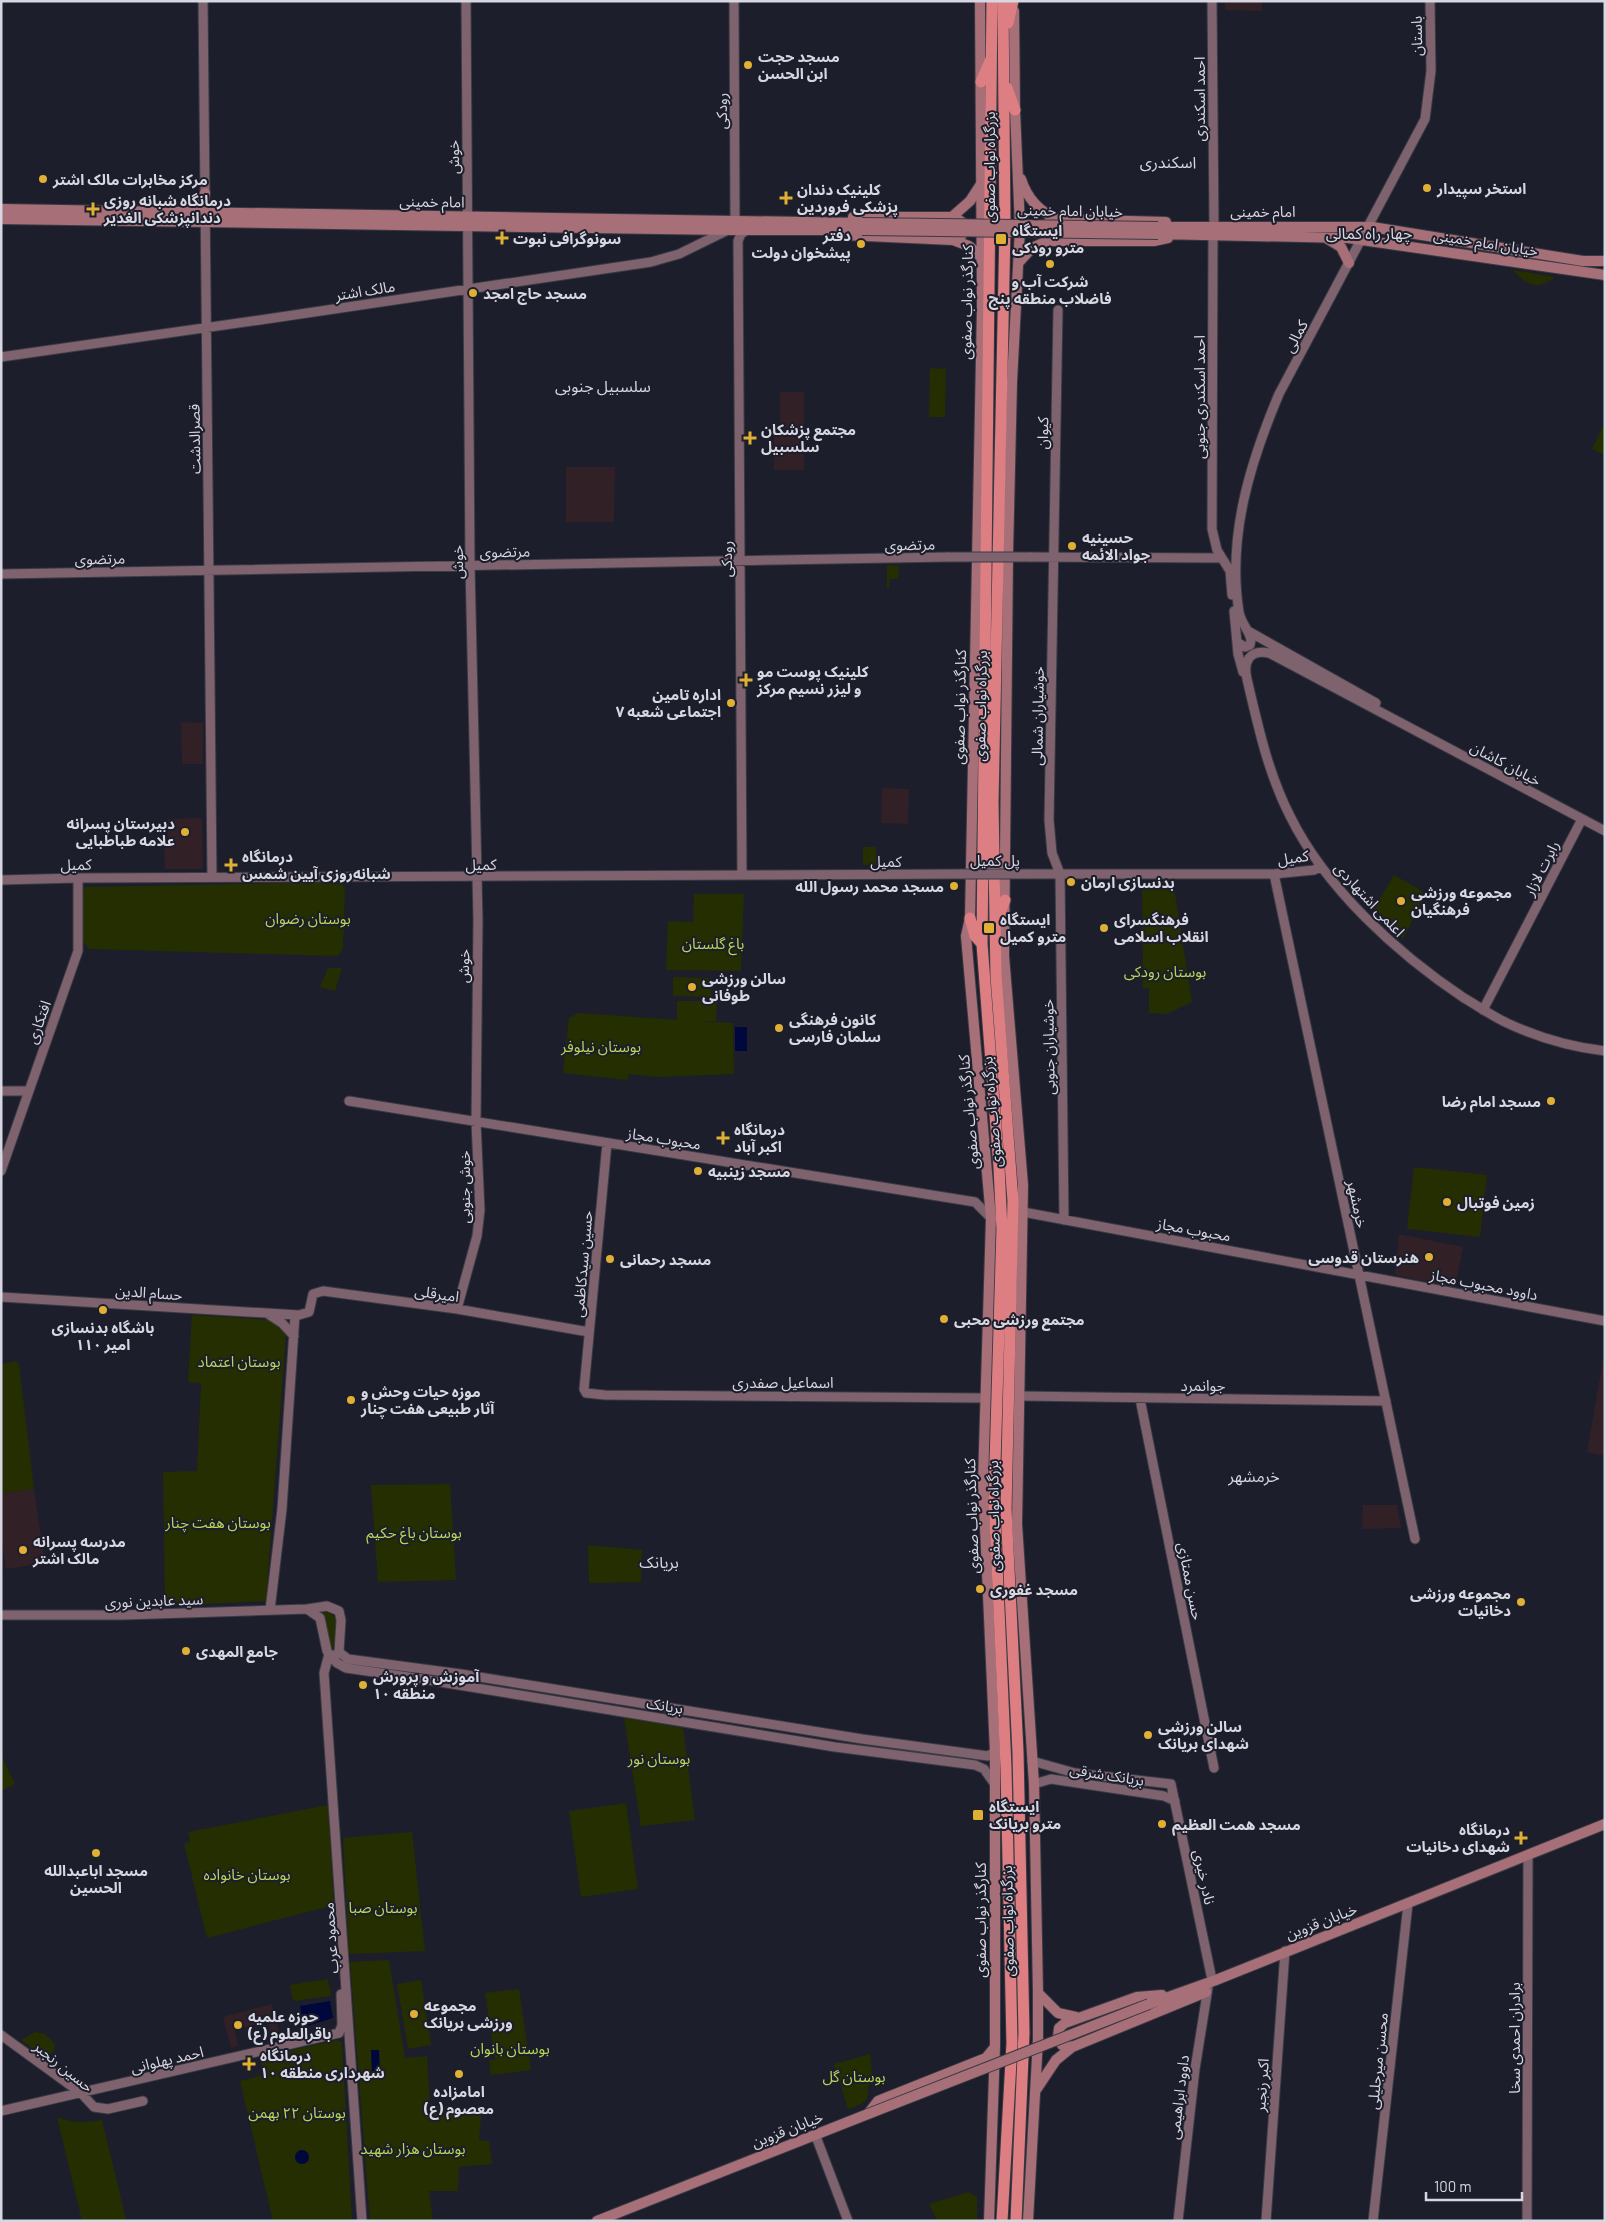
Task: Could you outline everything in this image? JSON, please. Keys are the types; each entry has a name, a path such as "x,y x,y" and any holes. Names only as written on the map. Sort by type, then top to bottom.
{"highway":[{"name":"بزرگراه نواب صفوی","path":"992,1 982,944 1000,1175 1002,1229 994,1497 1006,1768 1012,2043 1002,2221"},
{"name":"بزرگراه نواب صفوی","path":"1003,1 1004,238 993,802 996,976 1013,1193 1006,1509 1017,1734 1024,2033 1016,2221"},
{"path":"1003,42 1013,1"},
{"path":"980,82 992,56"},
{"path":"1004,78 1015,110"},
{"path":"994,928 1004,900"},
{"path":"970,918 974,936 982,944"}],"main road":[{"name":"قصرالدشت","path":"203,1 212,877"},
{"name":"خوش","path":"466,1 470,565 478,920 476,1122"},
{"name":"رودکی","path":"734,1 735,220"},
{"name":"کنارگذر نواب صفوی","path":"980,1 982,258 970,918 966,936 992,1218 983,1482 995,1752 995,2046 989,2221"},
{"path":"1013,1 1020,228 1012,382 1008,554 1004,956 1022,1163 1024,1212 1018,1524 1034,1784 1038,1993 1028,2221"},
{"name":"احمد اسکندری","path":"1212,1 1214,230"},
{"name":"باستان","path":"1430,1 1431,71"},
{"name":"کمالی","path":"1245,630 1241,622 1238,602 1237,548 1240,516 1260,441 1279,394 1425,119 1431,71"},
{"path":"1017,169 1026,191 1034,203 1044,213 1057,219"},
{"path":"953,216 970,201 981,184"},
{"path":"189,212 201,203 205,193"},
{"name":"امام خمینی","path":"1,209 189,212 205,217"},
{"path":"818,227 859,216 953,216 960,219 964,227 961,236 953,240"},
{"name":"امام خمینی","path":"1,219 205,217 583,223 728,230 862,226"},
{"path":"1056,240 1050,238 1046,229 1050,221 1057,219 1158,221 1194,230"},
{"name":"امام خمینی","path":"583,223 735,220 818,227"},
{"name":"خیابان امام خمینی","path":"862,226 1158,230"},
{"path":"818,227 855,237 953,240 969,246 982,258"},
{"name":"امام خمینی","path":"1158,230 1368,227"},
{"name":"خیابان امام خمینی","path":"1368,227 1583,261 1605,261"},
{"name":"مالک اشتر","path":"1,357 206,326 295,316 658,261 686,252 728,230"},
{"name":"رودکی","path":"742,875 738,243 740,234 747,230"},
{"path":"1018,263 1036,245 1056,240 1154,241 1194,230"},
{"name":"امام خمینی","path":"1214,230 1362,239"},
{"name":"احمد اسکندری جنوبی","path":"1214,230 1212,529 1214,543 1221,558"},
{"path":"1323,236 1341,247 1349,264"},
{"name":"خیابان امام خمینی","path":"1362,239 1581,273 1605,275"},
{"path":"1581,273 1586,271 1588,267 1583,261"},
{"name":"کیوان","path":"1053,557 1058,310"},
{"path":"1053,557 1221,558 1230,571 1238,654 1247,679"},
{"name":"مرتضوی","path":"1,574 740,560 1053,557"},
{"name":"خوشیاران شمالی","path":"1053,557 1049,724 1049,836 1052,854 1060,874"},
{"path":"1237,642 1245,647 1250,645 1250,635 1245,630"},
{"name":"خیابان کاشان","path":"1245,630 1375,703 1394,720"},
{"name":"خیابان کاشان","path":"1247,679 1245,668 1249,656 1257,653 1269,653 1605,832"},
{"name":"اعلمی اشتهاردی","path":"1247,679 1269,768 1290,817 1321,866 1359,911 1398,948 1441,982 1505,1023 1540,1037 1605,1051"},
{"name":"رابرت لازار","path":"1483,1010 1582,819"},
{"name":"کمیل","path":"1029,874 1274,874 1314,870 1321,866"},
{"name":"کمیل","path":"1,880 212,877 476,878 962,874"},
{"name":"پل کمیل","path":"962,874 1029,874"},
{"name":"خوشیاران جنوبی","path":"1060,874 1064,1220"},
{"name":"خرمشهر","path":"1274,874 1415,1539"},
{"name":"افتکاری","path":"1,1171 78,950 78,878"},
{"path":"1,1091 28,1091"},
{"name":"محبوب مجاز","path":"349,1101 975,1202"},
{"name":"خوش جنوبی","path":"457,1309 479,1222 476,1122"},
{"name":"حسین سیدکاظمی","path":"584,1389 607,1143"},
{"path":"989,1184 984,1194 975,1202 992,1218"},
{"name":"محبوب مجاز","path":"1024,1212 1359,1274"},
{"name":"داوود محبوب مجاز","path":"1359,1274 1605,1321"},
{"name":"امیرقلی","path":"295,1315 303,1315 309,1312 311,1297 318,1291 457,1309 590,1332"},
{"name":"حسام الدین","path":"1,1297 295,1315"},
{"path":"264,1312 282,1323 294,1336"},
{"path":"270,1610 282,1509 295,1315"},
{"name":"اسماعیل صفدری","path":"584,1389 589,1394 605,1395 985,1398"},
{"name":"جوانمرد","path":"1020,1396 1386,1401"},
{"name":"حسن ممتازی","path":"1140,1399 1214,1768"},
{"name":"سید عابدین نوری","path":"1,1615 124,1615 307,1609 327,1606 339,1610 341,1620 339,1652"},
{"path":"307,1609 320,1618 329,1654 335,1656 339,1652"},
{"name":"بریانک","path":"339,1652 348,1659 511,1682 900,1745 988,1756 993,1755 995,1752"},
{"name":"بریانک","path":"329,1654 337,1664 346,1668 835,1747 975,1765 984,1769 994,1784"},
{"name":"محمود عرب","path":"329,1654 324,1673 362,2221"},
{"path":"510,1694 511,1682"},
{"name":"بریانک شرقی","path":"1032,1761 1054,1768 1086,1774 1171,1784"},
{"name":"بریانک شرقی","path":"1034,1784 1051,1779 1164,1796 1174,1801"},
{"name":"نادر خیری","path":"1171,1784 1214,1978"},
{"name":"خیابان قزوین","path":"597,2221 1047,2043 1408,1904 1605,1824"},
{"name":"برادران احمدی سخا","path":"1527,2221 1528,1855"},
{"name":"محسن میرجلیلی","path":"1374,2221 1408,1904"},
{"name":"اکبر رنجبر","path":"1266,2221 1285,1951"},
{"path":"345,1958 341,1974 342,2024 339,2033 350,2046"},
{"path":"1035,2091 1056,2060 1072,2047 1206,1992 1214,1978"},
{"name":"داوود ابراهیمی","path":"1178,2221 1195,2069 1206,1992"},
{"path":"1038,1993 1058,2013 1073,2018 1084,2017"},
{"path":"1072,2047 1062,2044 1058,2037 1058,2030 1065,2023 1137,1998 1178,1994"},
{"name":"احمد پهلوانی","path":"1,2111 339,2033"},
{"name":"حسین رنجبر","path":"1,2035 81,2092 91,2105 101,2109 143,2101"},
{"path":"868,2114 878,2101 986,2058 993,2052 995,2046"},
{"path":"815,2134 848,2221"}],"shaded area":[{"path":"1225,1 1262,1 1262,11 1225,10"},
{"path":"780,392 804,392 804,470 774,470 774,430 780,430"},
{"path":"566,467 615,467 614,522 566,522"},
{"path":"181,722 203,723 203,764 182,764"},
{"path":"882,788 909,789 908,824 881,823"},
{"name":"دبیرستان پسرانه علامه طباطبایی","path":"202,818 203,869 165,869 164,846 168,846 168,819"},
{"path":"735,1027 747,1027 747,1051 735,1051"},
{"name":"هنرستان قدوسی","path":"1399,1234 1463,1247 1455,1287 1395,1275"},
{"path":"1605,1349 1605,1456 1587,1452"},
{"path":"34,1489 45,1563 6,1569 1,1536 1,1493"},
{"path":"1363,1505 1397,1505 1401,1528 1362,1529"},
{"path":"330,2001 333,2018 304,2027 300,2006"},
{"name":"حوزه علمیه باقرالعلوم (ع)","path":"272,2004 279,2032 271,2034 267,2021 235,2030 238,2046 231,2048 223,2017"},
{"path":"371,2050 379,2050 380,2076 372,2077"},
{"path":"299,2150 305,2150 309,2157 305,2164 299,2164 295,2160 295,2154"}],"green space":[{"path":"1513,270 1555,277 1543,284 1532,285 1523,280"},
{"path":"930,368 946,369 945,417 929,417"},
{"path":"1605,422 1605,455 1592,449"},
{"path":"887,565 899,566 898,579 890,579 889,588 887,588"},
{"path":"863,847 876,847 876,865 863,865"},
{"name":"مجموعه ورزشی فرهنگیان","path":"1394,875 1426,893 1403,939 1374,908"},
{"name":"بوستان رودکی","path":"1173,881 1192,1002 1167,1014 1149,1013 1149,988 1143,988 1142,883"},
{"name":"بوستان رضوان","path":"341,882 345,887 343,949 338,956 89,949 82,940 83,890 85,887"},
{"name":"باغ گلستان","path":"694,894 744,894 741,971 666,970 668,921 693,922"},
{"path":"328,968 342,968 335,991 320,987"},
{"name":"سالن ورزشی طوفانی","path":"673,977 711,978 711,997 673,996"},
{"name":"بوستان نیلوفر","path":"677,1001 717,1001 716,1021 699,1021 733,1023 734,1074 657,1077 629,1074 627,1080 563,1073 569,1018 578,1013 677,1020"},
{"name":"زمین فوتبال","path":"1414,1167 1487,1175 1480,1237 1407,1229"},
{"path":"192,1315 287,1321 266,1601 165,1606 163,1472 197,1471 201,1383 188,1382"},
{"path":"16,1361 19,1364 34,1489 1,1493 1,1364"},
{"name":"بوستان باغ حکیم","path":"450,1484 456,1580 378,1582 371,1485"},
{"path":"588,1545 642,1550 641,1582 589,1583"},
{"path":"327,1610 336,1618 336,1636 331,1652 325,1619 316,1611"},
{"name":"بوستان نور","path":"624,1718 683,1728 695,1820 641,1826"},
{"path":"1,1754 15,1784 1,1791"},
{"name":"بوستان نور","path":"626,1803 638,1889 581,1897 569,1811"},
{"name":"بوستان خانواده","path":"328,1805 334,1905 207,1938 184,1844 190,1842 188,1832"},
{"name":"بوستان صبا","path":"412,1832 425,1951 349,1954 343,1838"},
{"name":"بوستان هزار شهید","path":"389,1960 405,2058 427,2056 430,2105 482,2108 479,2140 489,2141 492,2164 459,2167 458,2191 429,2191 433,2221 370,2221 350,1962"},
{"path":"328,1979 331,1996 293,2001 290,1985"},
{"name":"مجموعه ورزشی بریانک","path":"421,1980 431,2045 408,2049 397,1984"},
{"name":"بوستان بانوان","path":"519,1989 531,2070 491,2075 489,2060 495,2060 485,1993"},
{"path":"35,2032 45,2034 55,2044 54,2052 42,2056 21,2040"},
{"name":"بوستان ۲۲ بهمن","path":"338,2040 342,2043 352,2221 273,2221 240,2081 264,2075 260,2057"},
{"name":"بوستان گل","path":"870,2054 873,2084 868,2085 867,2099 848,2109 834,2064"},
{"path":"57,2117 79,2122 102,2120 126,2219 82,2221"},
{"path":"969,2192 977,2197 977,2221 937,2221 929,2204"}],"place":[{"name":"مسجد حجت ابن الحسن","path":"748,65"},
{"name":"مرکز مخابرات مالک اشتر","path":"43,179"},
{"name":"استخر سپیدار","path":"1427,188"},
{"name":"کلینیک دندان پزشکی فروردین","path":"786,198"},
{"name":"درمانگاه شبانه روزی دندانپزشکی الغدیر","path":"93,209"},
{"name":"سونوگرافی نبوت","path":"502,238"},
{"name":"ایستگاه مترو رودکی","path":"1001,239"},
{"name":"دفتر پیشخوان دولت","path":"861,244"},
{"name":"شرکت آب و فاضلاب منطقه پنج","path":"1050,264"},
{"name":"مسجد حاج امجد","path":"473,293"},
{"name":"مجتمع پزشکان سلسبیل","path":"750,438"},
{"name":"حسینیه جواد الائمه","path":"1072,546"},
{"name":"کلینیک پوست مو و لیزر نسیم مرکز","path":"746,680"},
{"name":"اداره تامین اجتماعی شعبه ۷","path":"731,703"},
{"name":"دبیرستان پسرانه علامه طباطبایی","path":"185,832"},
{"name":"درمانگاه شبانه‌روزی آیین شمس","path":"231,865"},
{"name":"بدنسازی ارمان","path":"1071,882"},
{"name":"مسجد محمد رسول الله","path":"954,886"},
{"name":"مجموعه ورزشی فرهنگیان","path":"1401,901"},
{"name":"ایستگاه مترو کمیل","path":"989,928"},
{"name":"فرهنگسرای انقلاب اسلامی","path":"1104,928"},
{"name":"سالن ورزشی طوفانی","path":"692,987"},
{"name":"کانون فرهنگی سلمان فارسی","path":"779,1028"},
{"name":"مسجد امام رضا","path":"1551,1101"},
{"name":"درمانگاه اکبر آباد","path":"723,1138"},
{"name":"مسجد زینبیه","path":"698,1171"},
{"name":"زمین فوتبال","path":"1447,1202"},
{"name":"هنرستان قدوسی","path":"1429,1257"},
{"name":"مسجد رحمانی","path":"610,1259"},
{"name":"باشگاه بدنسازی امیر ۱۱۰","path":"103,1310"},
{"name":"مجتمع ورزشی محبی","path":"944,1319"},
{"name":"موزه حیات وحش و آثار طبیعی هفت چنار","path":"351,1400"},
{"name":"مدرسه پسرانه مالک اشتر","path":"23,1550"},
{"name":"مسجد غفوری","path":"980,1589"},
{"name":"مجموعه ورزشی دخانیات","path":"1521,1602"},
{"name":"جامع المهدی","path":"186,1651"},
{"name":"آموزش و پرورش منطقه ۱۰","path":"363,1685"},
{"name":"سالن ورزشی شهدای بریانک","path":"1148,1735"},
{"name":"ایستگاه مترو بریانک","path":"978,1815"},
{"name":"مسجد همت العظیم","path":"1162,1824"},
{"name":"درمانگاه شهدای دخانیات","path":"1521,1838"},
{"name":"مسجد اباعبدالله الحسین","path":"96,1853"},
{"name":"مجموعه ورزشی بریانک","path":"414,2014"},
{"name":"حوزه علمیه باقرالعلوم (ع)","path":"238,2025"},
{"name":"درمانگاه شهرداری منطقه ۱۰","path":"249,2064"},
{"name":"امامزاده معصوم (ع)","path":"459,2074"}],"district":[{"name":"اسکندری","path":"1168,161"},
{"name":"چهار راه کمالی","path":"1369,232"},
{"name":"سلسبیل جنوبی","path":"603,385"},
{"name":"خرمشهر","path":"1254,1475"},
{"name":"بریانک","path":"659,1561"}],"park label":[{"name":"بوستان اعتماد","path":"239,1361"},
{"name":"بوستان هفت چنار","path":"218,1522"}]}
